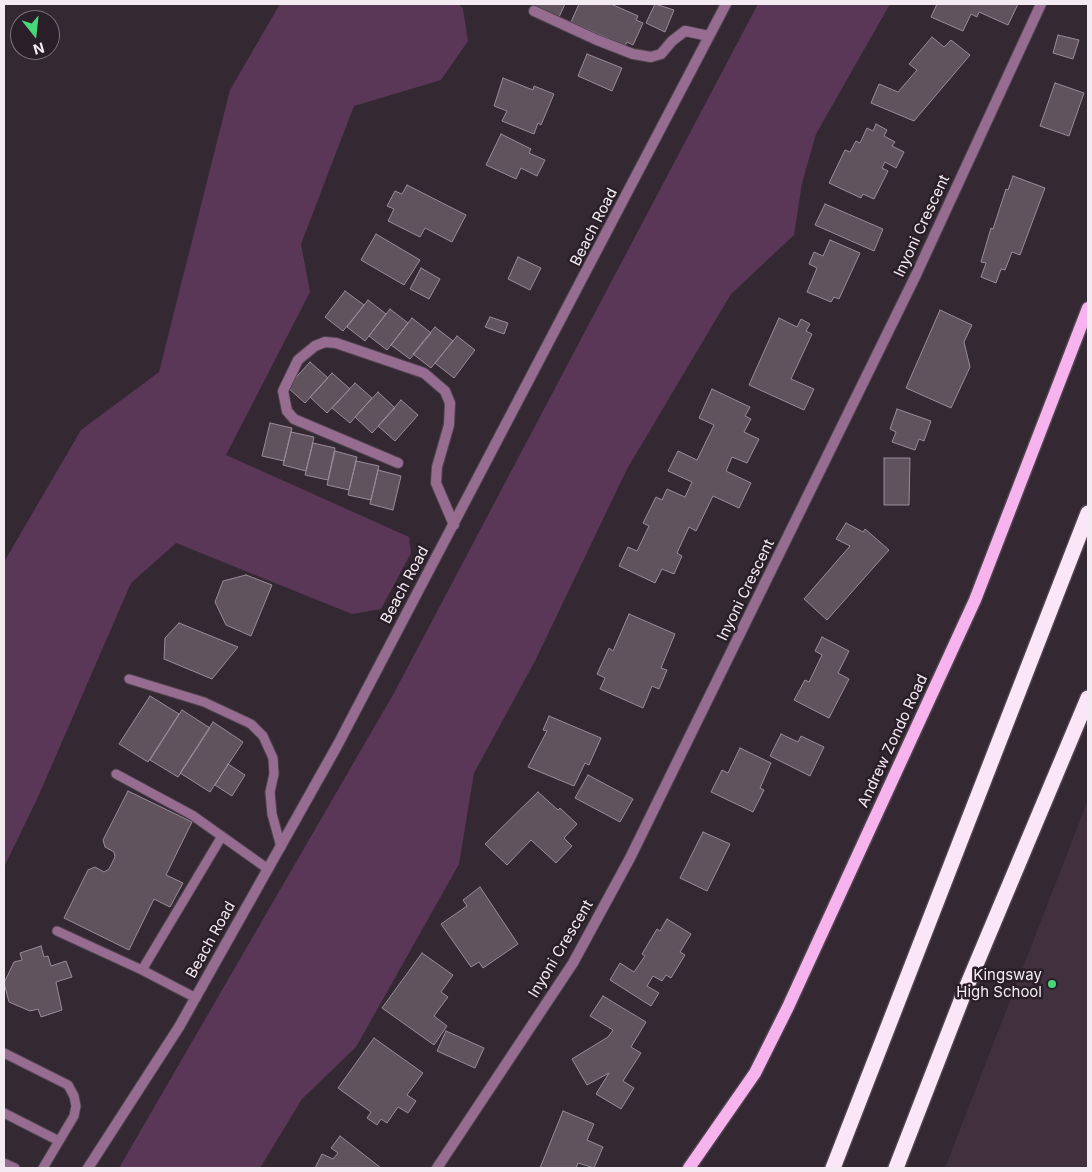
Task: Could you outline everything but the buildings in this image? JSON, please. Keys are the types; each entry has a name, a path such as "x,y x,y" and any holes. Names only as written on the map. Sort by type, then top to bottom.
{"highway":[{"path":"833,1168 1088,513"},
{"path":"896,1168 964,993 1088,698"}],"main road":[{"name":"Andrew Zondo Road","path":"689,1168 755,1073 788,1007 975,600 1088,308"}],"street":[{"name":"Beach Road","path":"88,1168 196,998 338,746 726,4"},
{"name":"Inyoni Crescent","path":"438,1168 573,963 630,858 916,276 1042,4"},
{"path":"534,11 596,40 633,54 651,57 661,54 672,41 685,31 710,36"},
{"path":"398,463 294,419 287,411 283,391 298,360 315,346 325,342 345,346 424,373 445,391 450,403 449,425 437,468 436,483 454,525"}],"lane":[{"path":"129,679 204,702 251,724 263,736 272,758 274,774 270,792 272,814 281,847"},
{"path":"116,774 160,796 222,836 268,869"},
{"path":"142,970 222,836"},
{"path":"57,931 142,970 196,998"},
{"path":"4,1053 68,1084 76,1106 74,1116 43,1168"},
{"path":"4,1113 59,1141"},
{"path":"4,1163 15,1168"}],"shaded area":[{"path":"280,4 459,4 463,9 468,41 441,80 354,106 301,244 310,292 226,455 409,537 411,553 381,609 352,614 176,543 131,583 38,797 4,867 4,562 81,430 159,372 230,90"},
{"path":"758,4 890,4 816,134 802,183 794,235 731,294 627,469 535,661 474,773 459,864 356,1047 302,1099 260,1168 119,1168 394,693"},
{"name":"Kingsway High School","path":"1088,800 1088,1168 945,1168"}],"place":[{"name":"Kingsway High School","path":"1052,984"}]}
